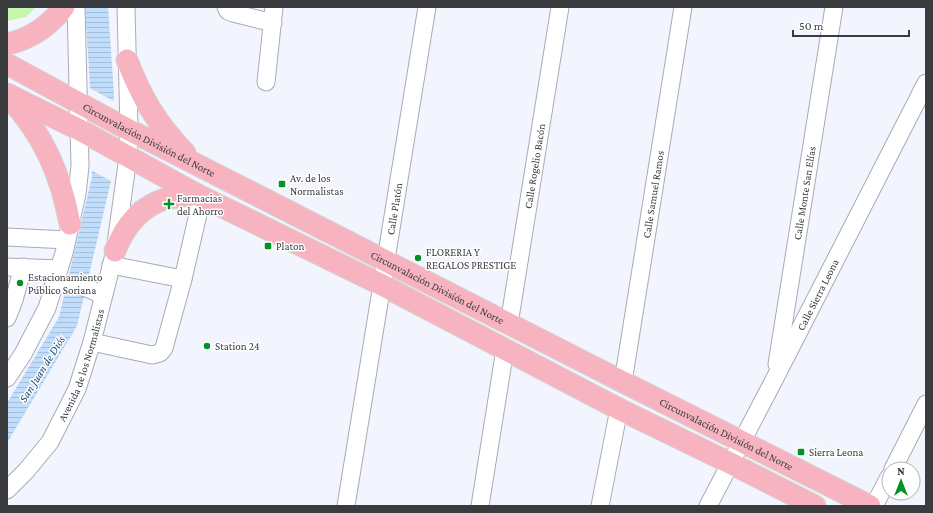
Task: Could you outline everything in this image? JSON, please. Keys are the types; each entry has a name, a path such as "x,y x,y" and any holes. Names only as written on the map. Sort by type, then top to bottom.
{"main road":[{"path":"7,44 26,38 37,32 47,25 64,7"},
{"path":"128,60 141,94 156,119 169,137 202,167"},
{"name":"Circunvalación División del Norte","path":"7,64 125,128 870,506"},
{"path":"7,95 30,123 50,158 62,186 68,232"},
{"name":"Circunvalación División del Norte","path":"7,95 82,132 199,195 382,285 619,410 730,463 814,506"},
{"path":"113,258 119,240 126,228 143,211 154,204 165,200 199,195"}],"street":[{"path":"7,378 34,335 58,280 77,194 82,132 76,7"},
{"name":"Avenida de los Normalistas","path":"7,490 26,471 50,442 77,389 92,342 100,294 113,258 126,156 125,128 128,60 126,7"},
{"path":"226,7 228,11 233,13 273,15 266,82"},
{"name":"Calle Platón","path":"346,506 427,7"},
{"name":"Calle Rogelio Bacón","path":"509,324 560,7"},
{"name":"Calle Samuel Ramos","path":"623,382 683,7"},
{"name":"Calle Monte San Elías","path":"774,380 834,7"},
{"name":"Calle Sierra Leona","path":"708,506 926,83"},
{"path":"92,342 152,355 160,353 164,348 183,279 199,195"},
{"path":"7,237 68,232"},
{"path":"113,258 183,279"},
{"path":"7,318 14,300 15,267 79,286 100,294"},
{"path":"480,506 505,349"},
{"path":"897,461 926,404"},
{"path":"600,506 619,410"},
{"path":"874,506 881,492"}],"green space":[{"path":"7,7 36,7 26,17 7,21"}],"water":[{"name":"San Juan de Diós","path":"85,7 108,7 114,94 111,181 77,326 7,443 7,403 59,317 92,177 90,86"}],"pier":[{"path":"88,87 115,102 113,182 89,169"}],"place":[{"name":"Av. de los Normalistas","path":"282,184"},
{"name":"Farmacias del Ahorro","path":"169,204"},
{"name":"Platon","path":"268,246"},
{"name":"FLORERIA Y REGALOS PRESTIGE","path":"418,258"},
{"name":"Estacionamiento Público Soriana","path":"20,283"},
{"name":"Station 24","path":"207,346"},
{"name":"Sierra Leona","path":"801,452"}]}
